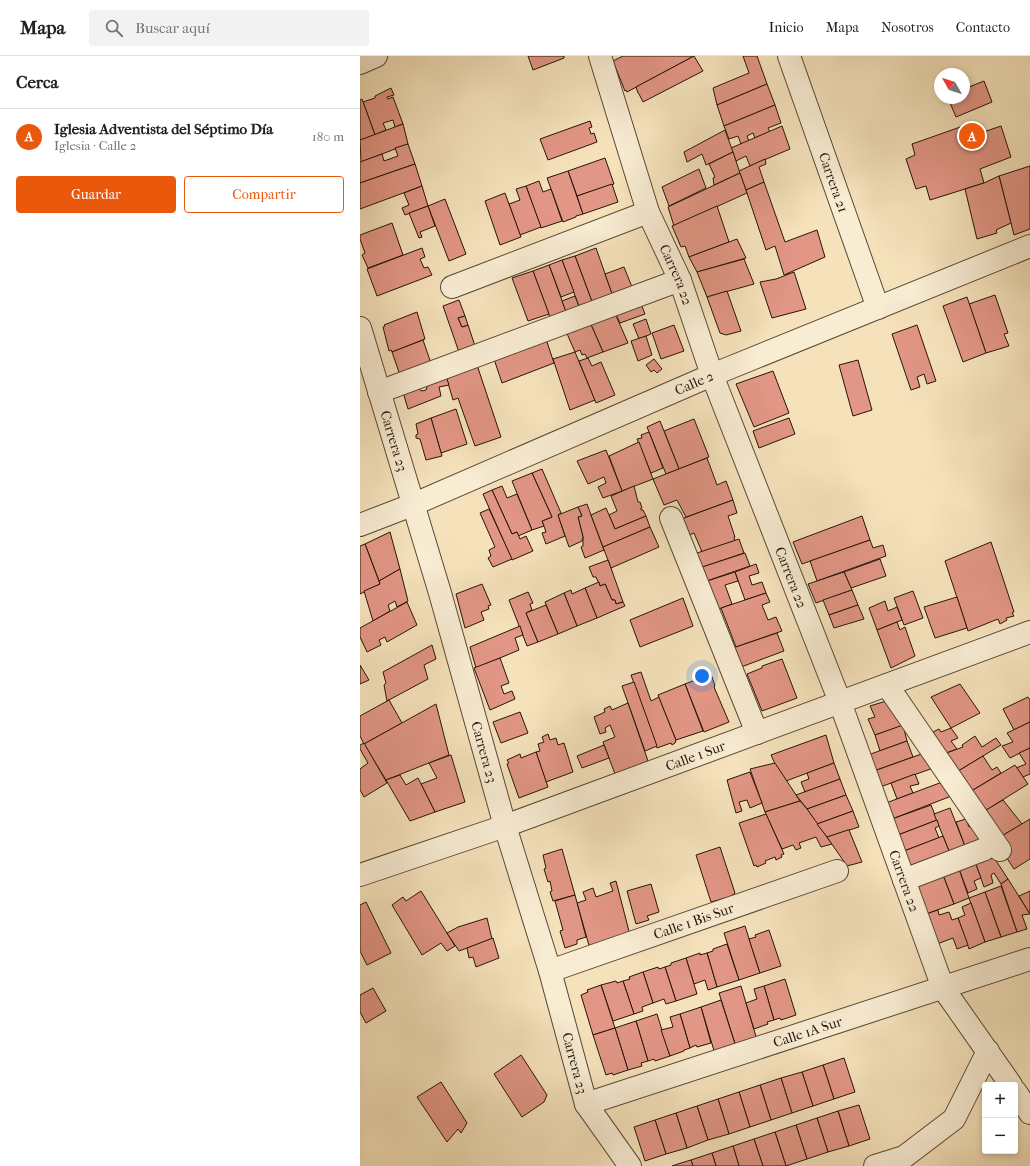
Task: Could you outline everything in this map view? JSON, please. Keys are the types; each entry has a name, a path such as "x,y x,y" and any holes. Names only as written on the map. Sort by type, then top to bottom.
{"street":[{"path":"360,63 376,56"},
{"name":"Carrera 22","path":"600,56 648,212 680,280 712,375 840,702 944,988 1009,1082"},
{"name":"Carrera 21","path":"789,56 878,308"},
{"path":"452,287 648,212"},
{"name":"Calle 2","path":"360,525 412,505 712,375 1030,246"},
{"path":"379,392 680,280"},
{"name":"Carrera 23","path":"360,328 412,505 440,593 505,826 550,971 586,1104 630,1166"},
{"path":"671,518 757,733"},
{"name":"Calle 1 Sur","path":"360,875 505,826 887,685 1028,637"},
{"path":"887,685 993,849 904,880"},
{"name":"Calle 1 Bis Sur","path":"550,971 837,871"},
{"name":"Calle 1A Sur","path":"586,1104 1030,960"},
{"path":"875,1166 904,1157 954,1119 988,1050"},
{"path":"1018,1095 1030,1113"}],"building":[{"path":"528,56 564,56 564,58 533,70"},
{"path":"623,56 694,56 627,92 626,90 625,91 613,61"},
{"path":"694,56 703,71 643,102 636,87"},
{"path":"743,56 757,56 767,84 717,105 713,88 749,73"},
{"path":"984,81 992,102 956,117 951,104 970,104 970,87"},
{"path":"767,84 775,105 724,126 717,105"},
{"path":"391,88 394,95 387,97 388,99 393,97 403,124 395,127 393,120 383,123 386,130 375,135 363,102 375,98 375,96"},
{"path":"362,99 375,135 360,140 360,100"},
{"path":"775,105 781,123 768,128 770,132 755,138 753,133 747,136 749,141 741,144 738,136 729,139 724,126"},
{"path":"590,121 592,127 589,128 591,134 594,133 597,142 548,160 540,139"},
{"path":"403,124 408,144 361,162 360,140"},
{"path":"966,125 969,137 1001,126 1011,157 980,169 984,183 930,200 926,186 916,189 906,159 915,155 912,144"},
{"path":"782,126 790,149 750,166 746,156 736,161 731,148"},
{"path":"725,130 733,152 706,165 702,154 687,162 684,152"},
{"path":"408,144 415,164 360,183 360,162 382,154 384,161 398,156 395,148"},
{"path":"733,152 740,173 714,185 713,178 715,177 709,164"},
{"path":"605,158 614,184 577,196 568,171"},
{"path":"765,159 766,164 759,167 764,182 746,190 739,171"},
{"path":"415,164 422,186 360,209 360,183"},
{"path":"1030,166 1030,229 1014,235 999,176"},
{"path":"699,169 706,188 669,206 662,187"},
{"path":"568,171 583,214 563,222 547,178"},
{"path":"740,173 747,193 674,226 668,207"},
{"path":"999,176 1011,223 996,230 997,233 977,239 965,189"},
{"path":"539,181 543,192 551,189 562,221 541,228 526,186"},
{"path":"764,182 785,242 817,230 825,257 784,275 775,246 766,250 746,190"},
{"path":"612,184 618,202 583,214 577,196"},
{"path":"422,186 428,206 405,215 402,208 409,205 404,193"},
{"path":"526,186 541,227 520,235 509,204 520,200 516,189"},
{"path":"505,193 521,237 500,245 485,201"},
{"path":"445,199 466,254 449,261 428,206"},
{"path":"428,206 435,226 420,232 422,237 419,238 409,213"},
{"path":"717,206 729,242 689,257 685,246 681,247 672,226"},
{"path":"392,223 403,255 368,268 362,255 365,253 360,235"},
{"path":"737,239 746,258 697,272 689,257"},
{"path":"422,248 425,257 420,259 424,268 428,267 432,275 377,296 367,269"},
{"path":"596,248 614,299 594,307 575,256"},
{"path":"575,256 594,307 581,312 562,260"},
{"path":"744,259 754,284 707,297 697,272"},
{"path":"562,260 574,292 561,297 549,265"},
{"path":"549,265 568,317 552,323 533,271"},
{"path":"624,267 634,292 614,299 605,274"},
{"path":"533,271 549,314 528,321 512,278"},
{"path":"794,272 806,309 772,318 760,282 776,279"},
{"path":"727,291 741,331 726,335 720,333 707,297"},
{"path":"995,295 1008,333 1004,334 1009,346 986,353 969,304"},
{"path":"575,296 581,312 568,317 562,301"},
{"path":"967,297 986,353 963,362 943,306"},
{"path":"459,300 465,316 458,318 462,327 468,325 477,352 461,358 443,306"},
{"path":"640,301 645,314 620,323 614,311"},
{"path":"614,311 628,343 603,352 589,320"},
{"path":"417,312 425,339 392,352 391,350 389,351 383,327 385,326 384,325"},
{"path":"465,316 468,325 462,327 458,318"},
{"path":"646,319 651,334 639,339 633,324"},
{"path":"589,320 603,352 587,358 585,354 582,355 580,350 575,352 565,329"},
{"path":"674,325 684,351 661,359 652,333"},
{"path":"917,325 936,381 927,384 924,374 917,377 920,387 911,390 892,334"},
{"path":"545,336 554,363 502,383 493,356"},
{"path":"646,336 652,355 638,361 631,341"},
{"path":"423,340 433,369 402,381 392,352"},
{"path":"575,352 595,400 570,410 553,359"},
{"path":"588,358 592,366 601,362 615,395 596,403 579,361"},
{"path":"654,359 662,369 657,373 654,370 651,372 646,365"},
{"path":"858,360 872,410 853,416 839,365"},
{"path":"476,362 501,437 475,446 458,398 453,400 445,373"},
{"path":"773,371 789,413 754,427 736,384"},
{"path":"445,373 449,385 439,387 441,396 408,409 402,389 417,383 420,390 426,390 427,387 425,380"},
{"path":"456,409 467,444 441,453 431,418"},
{"path":"431,418 442,456 426,460 420,439 416,438 416,435 418,434 416,424"},
{"path":"789,418 795,434 759,448 753,431"},
{"path":"694,419 709,457 679,469 664,431"},
{"path":"660,421 679,469 666,474 647,427"},
{"path":"649,432 663,468 651,473 637,439 642,438 641,435"},
{"path":"639,442 653,479 622,491 609,456"},
{"path":"606,450 622,491 603,498 598,487 606,483 604,477 588,484 577,461"},
{"path":"707,458 717,485 726,481 733,500 686,517 677,500 664,505 653,479"},
{"path":"542,469 561,513 558,515 565,536 546,544 542,533 546,532 542,521 552,517 532,473"},
{"path":"532,473 552,517 542,521 544,526 532,530 512,481"},
{"path":"502,486 507,498 517,494 532,530 518,536 517,532 512,534 492,490"},
{"path":"634,486 638,502 640,502 642,508 641,510 643,510 646,516 615,529 609,515 617,511 611,496"},
{"path":"492,490 512,534 517,532 520,539 526,536 533,551 512,560 483,494"},
{"path":"733,500 737,513 728,516 735,541 702,552 694,533 689,535 676,521"},
{"path":"587,504 604,550 585,558 581,547 583,546 583,537 578,517 582,516 578,507"},
{"path":"578,507 582,516 578,517 583,537 582,541 569,547 558,515"},
{"path":"606,508 615,529 646,516 650,527 603,547 591,515"},
{"path":"489,509 512,559 493,567 488,558 491,556 489,550 495,547 480,513"},
{"path":"862,516 870,540 802,564 793,542"},
{"path":"650,527 659,547 611,568 603,547"},
{"path":"390,532 400,569 379,581 365,544"},
{"path":"739,539 744,553 697,569 694,554"},
{"path":"870,540 873,548 883,545 886,556 817,581 810,561"},
{"path":"991,542 1014,616 1006,618 1007,620 1000,624 998,619 968,631 945,561"},
{"path":"365,544 380,584 360,594 360,546"},
{"path":"745,553 750,566 701,583 696,569"},
{"path":"880,559 886,576 851,588 844,572"},
{"path":"608,560 623,602 616,604 615,600 612,600 605,584 600,586 596,577 593,577 589,567"},
{"path":"756,564 759,573 749,576 752,585 762,582 766,593 745,600 735,572"},
{"path":"400,569 408,601 397,607 395,601 388,605 390,611 373,621 364,591 380,584 379,581"},
{"path":"735,572 738,581 725,585 732,604 711,612 701,583"},
{"path":"844,572 852,590 816,603 808,584"},
{"path":"599,582 600,586 605,584 612,600 615,600 616,604 623,602 625,606 597,618 585,588"},
{"path":"482,584 491,605 488,606 489,609 481,612 484,620 465,628 456,594"},
{"path":"585,588 597,618 577,626 564,593 571,590 572,594"},
{"path":"852,590 858,605 829,615 823,600"},
{"path":"913,591 923,618 904,625 894,598"},
{"path":"528,592 533,603 530,604 532,610 526,613 538,642 527,646 509,600"},
{"path":"564,593 577,626 558,634 545,602"},
{"path":"766,593 770,602 762,605 768,620 776,617 782,631 736,647 721,608"},
{"path":"957,597 967,628 935,638 924,607"},
{"path":"683,598 693,626 640,647 630,620"},
{"path":"885,601 888,611 897,607 902,620 877,630 869,608"},
{"path":"407,602 417,625 387,642 385,637 379,640 381,645 367,652 360,637 360,628"},
{"path":"546,605 558,634 538,642 526,613"},
{"path":"858,605 864,619 834,628 829,615"},
{"path":"897,622 900,630 905,627 915,656 891,668 877,630"},
{"path":"520,626 523,635 515,638 519,650 476,668 470,647"},
{"path":"777,633 784,651 741,667 733,648"},
{"path":"432,645 436,659 424,665 428,679 387,701 384,685 386,683 383,672"},
{"path":"500,658 509,683 501,686 504,694 512,691 515,699 490,710 474,668"},
{"path":"782,659 797,698 762,711 747,674 762,668 762,666"},
{"path":"360,665 369,680 360,684"},
{"path":"641,672 651,701 659,697 676,740 672,745 671,743 657,748 631,675"},
{"path":"711,674 714,687 729,722 704,732 685,684"},
{"path":"634,682 657,746 645,751 622,686"},
{"path":"685,684 703,731 676,740 658,695"},
{"path":"960,684 980,713 951,728 931,697"},
{"path":"1028,697 1030,700 1030,722 1014,730 1003,709"},
{"path":"893,699 908,724 875,735 868,719 875,717 870,706"},
{"path":"389,700 402,723 364,744 360,736 360,716"},
{"path":"628,703 648,761 615,774 603,742 615,737 610,725 605,728 606,732 600,734 594,717 605,712 604,709 610,706 612,710"},
{"path":"436,704 449,755 386,780 364,744"},
{"path":"520,712 528,733 501,743 493,722"},
{"path":"1030,722 1030,748 1010,758 1002,746 1013,742 1007,733"},
{"path":"903,725 907,741 880,751 875,735"},
{"path":"951,728 958,738 951,741 957,749 941,755 929,734 939,729 941,732"},
{"path":"548,734 550,740 556,738 558,745 564,743 573,772 546,782 536,752 540,751 538,744 544,742 542,737"},
{"path":"826,735 834,763 786,781 771,755"},
{"path":"975,736 982,747 996,738 1001,745 955,773 941,755 963,747 962,745"},
{"path":"907,741 913,757 874,771 868,755"},
{"path":"364,743 387,783 364,797 360,790 360,769 368,763 360,749 360,745"},
{"path":"604,745 609,758 582,768 577,756"},
{"path":"1030,748 1030,774 1023,777 1016,768 1026,764 1019,753"},
{"path":"536,752 548,787 519,798 507,764 509,763 507,760 520,754 521,758"},
{"path":"927,752 936,767 880,787 874,771"},
{"path":"451,755 465,802 435,812 421,784 437,778 429,763"},
{"path":"983,756 992,770 997,767 1001,773 968,793 955,773"},
{"path":"775,763 800,801 765,812 750,769"},
{"path":"834,763 840,779 805,792 801,782 809,779 807,773"},
{"path":"1015,765 1028,784 980,814 968,793"},
{"path":"750,772 762,803 750,808 747,800 739,802 742,811 736,813 727,780"},
{"path":"915,774 919,784 910,786 913,793 897,799 891,783"},
{"path":"400,775 406,785 418,778 435,812 410,821 386,780"},
{"path":"840,779 846,795 807,809 796,795"},
{"path":"945,781 954,795 892,819 886,803"},
{"path":"846,795 853,811 817,824 807,809"},
{"path":"1003,800 1022,824 1000,837 981,813"},
{"path":"800,801 832,844 821,847 816,837 799,843 801,848 796,850 793,845 782,849 765,812"},
{"path":"931,805 937,820 898,835 892,819"},
{"path":"950,808 965,846 949,851 934,814"},
{"path":"853,811 859,827 827,837 817,824"},
{"path":"766,814 784,854 776,860 775,857 765,861 766,863 757,867 756,865 754,866 739,823"},
{"path":"966,819 969,827 973,825 982,839 965,846 956,822"},
{"path":"1030,819 1030,859 1014,869 995,840"},
{"path":"937,820 939,826 935,828 939,838 904,851 898,835"},
{"path":"848,830 862,862 847,866 827,837"},
{"path":"943,836 949,851 909,866 904,851"},
{"path":"720,847 735,893 729,897 711,902 696,855"},
{"path":"562,849 575,895 553,901 550,892 552,891 550,881 548,882 544,869 546,868 543,855"},
{"path":"993,856 1008,879 1001,884 994,873 991,875 993,883 984,887 975,862"},
{"path":"975,862 981,878 974,881 977,889 968,893 959,869"},
{"path":"959,869 969,898 954,904 943,875"},
{"path":"943,875 954,904 926,914 916,885"},
{"path":"1008,879 1030,914 1022,915 1027,929 1017,932 1001,884"},
{"path":"616,881 630,935 590,949 577,903 586,900 583,892 593,888 596,897 613,891 610,883"},
{"path":"651,884 659,912 647,916 649,920 636,924 627,891"},
{"path":"1001,886 1017,932 1001,937 985,892"},
{"path":"421,891 455,946 447,951 441,943 422,955 392,905 403,897 406,901"},
{"path":"1030,891 1030,914 1019,896"},
{"path":"985,892 1001,937 985,942 969,898"},
{"path":"575,895 586,937 577,940 577,944 565,948 560,931 563,930 555,901"},
{"path":"366,902 391,953 367,965 360,951 360,905"},
{"path":"971,903 985,942 969,949 958,918 965,915 962,907"},
{"path":"938,910 939,915 949,912 952,920 958,918 968,945 957,949 953,938 937,944 926,914"},
{"path":"487,918 492,939 459,951 447,933 458,927"},
{"path":"745,926 760,973 739,980 724,933"},
{"path":"769,930 781,966 760,973 749,939"},
{"path":"493,938 499,958 476,967 473,957 469,958 467,948"},
{"path":"727,944 739,980 717,987 707,953"},
{"path":"700,953 700,955 707,953 717,987 708,990 705,980 694,984 686,958"},
{"path":"686,958 697,994 676,1001 665,967 671,965 671,963"},
{"path":"658,967 659,969 665,967 676,1001 666,1004 664,999 653,1003 643,972"},
{"path":"643,972 653,1003 642,1007 643,1011 634,1014 623,981"},
{"path":"785,979 796,1015 781,1020 780,1018 774,1020 764,986"},
{"path":"616,981 617,983 623,981 634,1014 613,1021 601,985"},
{"path":"601,985 615,1028 593,1035 581,995 588,992 587,990"},
{"path":"741,986 757,1040 736,1047 719,993"},
{"path":"764,986 774,1020 754,1029 746,1003 757,999 754,989"},
{"path":"373,988 386,1011 366,1023 360,1012 360,995"},
{"path":"721,1000 736,1047 715,1054 701,1007"},
{"path":"701,1007 711,1043 697,1047 696,1045 690,1048 680,1014"},
{"path":"657,1014 670,1056 655,1061 654,1059 648,1061 636,1021"},
{"path":"680,1014 690,1048 670,1056 661,1030 673,1027 670,1017"},
{"path":"636,1021 648,1061 641,1063 642,1066 628,1070 615,1028"},
{"path":"615,1028 628,1070 613,1075 612,1073 606,1075 593,1035"},
{"path":"521,1055 547,1095 544,1102 522,1117 494,1074"},
{"path":"844,1058 855,1092 834,1099 823,1065"},
{"path":"823,1065 834,1099 813,1106 802,1072"},
{"path":"802,1072 813,1106 792,1113 781,1078"},
{"path":"781,1078 792,1113 771,1120 760,1085"},
{"path":"441,1082 467,1123 461,1133 458,1129 447,1142 417,1097"},
{"path":"760,1085 771,1120 750,1127 739,1092"},
{"path":"739,1092 750,1127 729,1134 718,1099"},
{"path":"718,1099 729,1134 708,1140 697,1106"},
{"path":"859,1105 870,1139 849,1146 838,1111"},
{"path":"697,1106 708,1140 687,1148 676,1113"},
{"path":"838,1111 849,1146 828,1152 817,1118"},
{"path":"676,1113 687,1148 666,1154 655,1120"},
{"path":"817,1118 828,1152 807,1159 796,1125"},
{"path":"655,1120 666,1154 645,1161 634,1127"},
{"path":"796,1125 807,1159 786,1166 775,1132"},
{"path":"775,1132 786,1166 763,1166 754,1139"},
{"path":"754,1139 763,1166 739,1166 733,1146"},
{"path":"733,1146 739,1166 716,1166 712,1153"},
{"path":"712,1153 716,1166 693,1166 691,1160"},
{"path":"691,1160 693,1166 672,1166 681,1163"}],"place":[{"name":"Iglesia Adventista del Séptimo Día","path":"972,136"}]}
